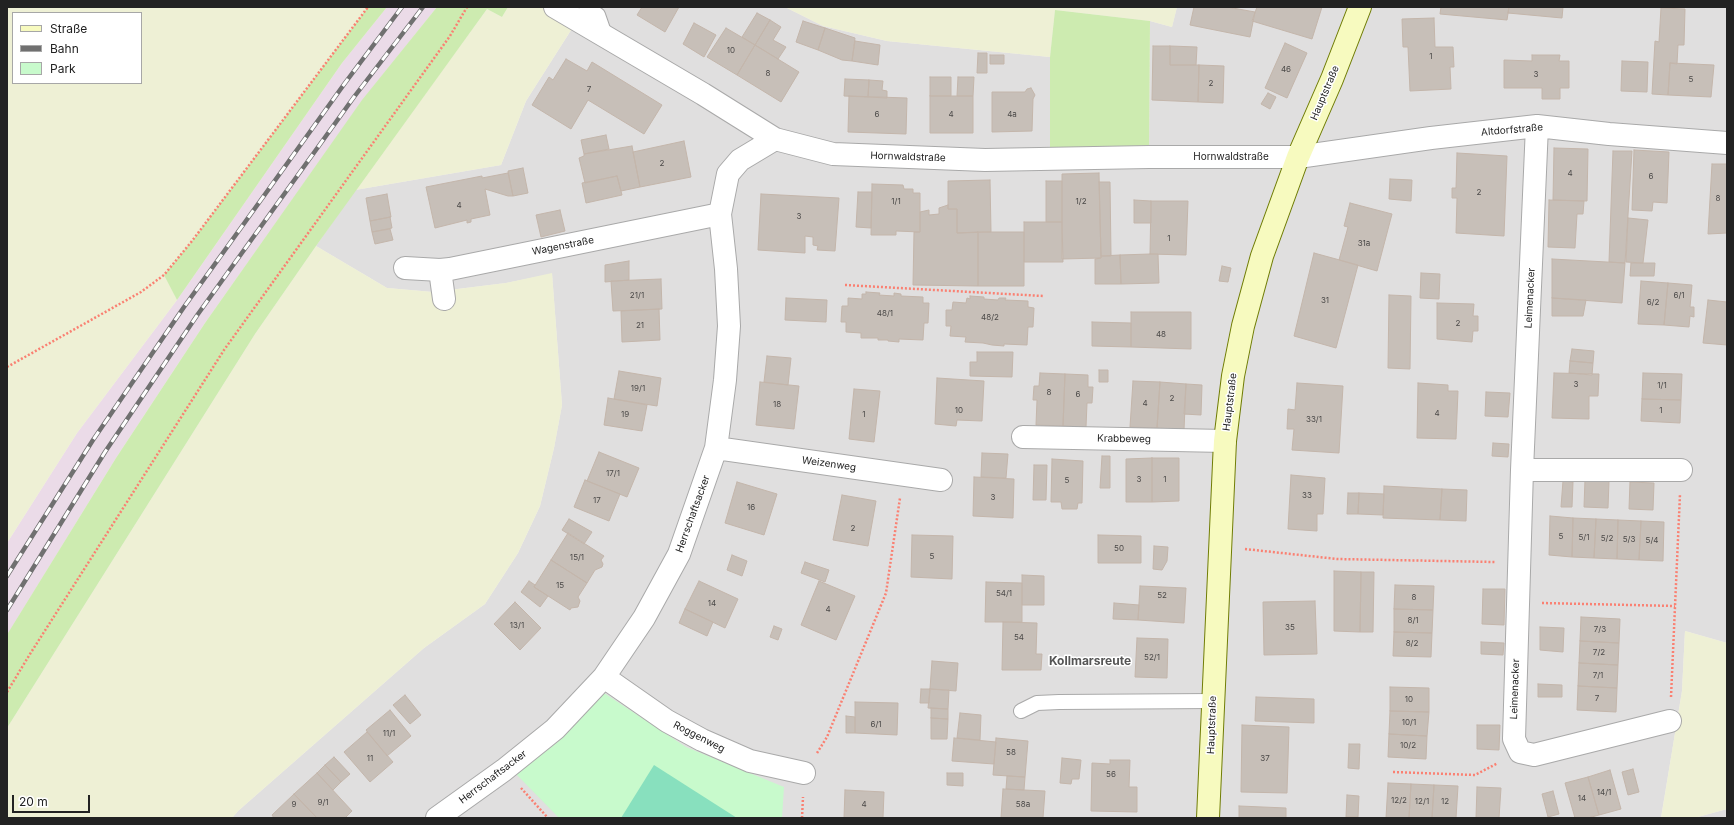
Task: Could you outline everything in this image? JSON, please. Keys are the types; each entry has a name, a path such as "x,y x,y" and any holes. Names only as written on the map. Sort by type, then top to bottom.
{"main road":[{"name":"Hauptstraße","path":"1208,818 1225,441 1233,376 1249,300 1262,256 1298,158 1332,79 1360,7"}],"street":[{"name":"Hornwaldstraße","path":"555,7 703,94 775,139 833,154 985,160 1149,157 1298,158"},
{"name":"Altdorfstraße","path":"1298,158 1431,138 1537,126 1608,134 1727,143"},
{"name":"Leimenacker","path":"1520,752 1514,739 1522,470 1537,126"},
{"name":"Herrschaftsacker","path":"437,818 504,770 555,729 604,678 644,618 679,554 716,448 725,380 729,326 726,269 720,214 728,174 740,160 775,139"},
{"name":"Wagenstraße","path":"405,268 440,270 720,214"},
{"path":"440,270 444,299"},
{"name":"Krabbeweg","path":"1023,437 1225,441"},
{"name":"Weizenweg","path":"716,448 941,480"},
{"path":"1522,470 1681,470"},
{"name":"Roggenweg","path":"604,678 667,721 702,740 750,761 804,773"},
{"path":"1520,752 1534,755 1670,721"}],"lane":[{"path":"586,7 598,15 606,38"},
{"path":"1021,711 1037,703 1213,701"}],"path":[{"path":"7,367 141,292 164,275 192,241 368,7"},
{"path":"7,692 224,350 450,36 467,7"},
{"path":"845,285 1043,296"},
{"path":"1670,721 1681,470"},
{"path":"802,818 804,773 827,737 886,593 903,474"},
{"path":"1220,546 1337,559 1520,563"},
{"path":"1518,602 1675,606"},
{"path":"1393,772 1475,775 1520,752"},
{"path":"504,770 548,818"}],"shaded area":[{"path":"387,7 437,7 362,101 205,323 116,458 7,635 7,543 77,433 177,300 342,63"},
{"path":"567,7 785,7 823,26 887,41 1050,57 1050,159 1149,157 1150,21 1172,27 1177,7 1727,7 1727,643 1685,631 1682,691 1661,818 232,818 238,811 424,648 485,604 518,553 540,506 554,448 562,405 552,274 506,283 433,292 387,288 316,246 355,190 501,165 526,101 580,16"},
{"path":"1727,809 1727,818 1694,818"}],"green space":[{"path":"7,7 368,7 192,241 165,274 177,300 77,433 7,543"},
{"path":"368,7 387,7 342,63 177,300 164,275 192,241"},
{"path":"437,7 508,7 502,17 487,9 316,246 255,334 7,728 8,633 116,458 205,323 362,100"},
{"path":"508,7 541,7 573,27 526,101 501,165 355,190 487,9 502,17"},
{"path":"785,7 1177,7 1172,27 1150,21 1055,10 1050,57 887,41 823,26"},
{"path":"1055,10 1150,21 1149,157 1050,159 1050,57"},
{"path":"316,246 387,288 433,292 506,283 552,273 562,405 554,448 540,506 518,553 485,604 424,648 238,811 232,818 7,818 7,728 255,334"},
{"path":"1685,631 1727,643 1727,809 1694,818 1661,818 1682,691"},
{"path":"604,693 686,747 784,787 782,818 559,818 516,774 559,741"},
{"path":"654,765 737,818 621,818"}],"building":[{"path":"642,7 679,7 665,32 637,15"},
{"path":"1194,7 1227,7 1255,12 1250,37 1190,25"},
{"path":"1257,7 1322,7 1312,39 1252,21"},
{"path":"1441,7 1509,7 1507,20 1440,14"},
{"path":"1509,7 1563,7 1562,18 1508,13"},
{"path":"1661,8 1685,9 1684,45 1678,45 1677,64 1670,63 1668,95 1652,94 1655,41 1659,42"},
{"path":"757,13 770,20 755,45 742,37"},
{"path":"1434,18 1435,47 1453,47 1454,67 1450,67 1451,89 1410,91 1408,47 1403,47 1402,19"},
{"path":"770,20 781,27 773,40 786,47 778,59 755,45"},
{"path":"803,21 825,28 818,50 796,42"},
{"path":"694,23 716,35 704,57 683,44"},
{"path":"726,28 755,45 737,75 707,57"},
{"path":"825,28 855,38 852,61 842,60 818,50"},
{"path":"855,41 880,45 878,65 852,61"},
{"path":"1285,43 1307,53 1287,98 1265,88"},
{"path":"755,45 799,72 781,102 737,75"},
{"path":"1153,46 1170,46 1170,65 1199,65 1198,102 1152,100"},
{"path":"1170,46 1197,47 1196,65 1170,65"},
{"path":"978,53 987,53 987,73 977,73"},
{"path":"990,55 1004,55 1004,64 990,64"},
{"path":"1532,55 1560,55 1559,61 1569,61 1569,88 1560,88 1560,99 1542,99 1542,88 1504,88 1504,60 1532,61"},
{"path":"566,59 587,71 592,62 662,105 644,134 588,100 571,129 532,105 549,77 553,80"},
{"path":"1622,61 1648,62 1647,92 1621,91"},
{"path":"1670,63 1714,65 1711,97 1668,95"},
{"path":"1199,65 1224,66 1223,103 1198,102"},
{"path":"930,77 951,77 951,96 930,96"},
{"path":"958,77 974,77 973,96 957,96"},
{"path":"845,79 869,80 868,97 844,96"},
{"path":"869,80 883,81 882,90 887,91 887,98 868,97"},
{"path":"1031,88 1035,95 1033,99 1032,131 992,132 992,92 1025,92 1027,89"},
{"path":"1268,93 1276,97 1270,109 1261,104"},
{"path":"849,96 907,98 906,134 848,132"},
{"path":"930,96 973,96 973,133 930,133"},
{"path":"606,135 609,149 584,154 581,140"},
{"path":"684,141 691,177 640,187 633,152"},
{"path":"632,146 640,187 621,191 617,176 585,183 579,158 584,156 584,154"},
{"path":"1554,148 1588,149 1587,201 1553,200"},
{"path":"1634,150 1669,152 1667,203 1653,202 1652,211 1632,210"},
{"path":"1613,151 1632,151 1625,263 1609,262"},
{"path":"1457,153 1507,156 1504,236 1456,233 1457,198 1452,198 1452,188 1456,188"},
{"path":"1712,164 1727,164 1727,233 1708,234"},
{"path":"523,168 528,193 513,196 508,171"},
{"path":"508,173 513,196 508,196 485,189 490,215 471,219 471,222 467,223 467,220 435,228 426,187 482,176 482,178"},
{"path":"1099,173 1101,258 1062,259 1062,174"},
{"path":"617,176 622,195 586,203 582,183"},
{"path":"1390,179 1412,180 1411,201 1389,199"},
{"path":"990,180 991,232 957,233 957,209 948,209 948,181"},
{"path":"1046,181 1062,181 1062,222 1046,222"},
{"path":"1099,182 1110,182 1111,256 1101,256"},
{"path":"872,184 903,185 904,189 913,189 913,193 920,193 920,232 896,231 896,235 871,235"},
{"path":"858,192 872,192 871,228 856,227"},
{"path":"387,194 391,217 370,221 366,198"},
{"path":"761,194 839,198 835,251 817,250 818,246 813,245 813,237 805,236 805,253 758,250"},
{"path":"1134,200 1151,201 1151,223 1134,223"},
{"path":"1549,200 1584,201 1583,214 1577,214 1575,248 1548,247"},
{"path":"1151,201 1188,201 1186,255 1150,254"},
{"path":"1350,203 1392,214 1377,271 1339,260 1348,227 1344,226"},
{"path":"948,205 948,209 957,209 957,233 978,232 978,286 913,285 914,232 920,232 920,212 929,210 929,215 939,214 939,208"},
{"path":"560,210 565,231 541,237 536,215"},
{"path":"390,217 392,228 372,232 370,221"},
{"path":"1628,218 1648,220 1643,263 1626,262"},
{"path":"1024,222 1062,222 1063,262 1024,262"},
{"path":"390,229 393,240 375,244 372,232"},
{"path":"978,232 1024,232 1024,286 978,286"},
{"path":"1314,253 1358,265 1336,348 1294,336"},
{"path":"1158,254 1159,283 1121,284 1120,255"},
{"path":"1120,255 1121,284 1095,284 1095,259 1101,258 1101,256"},
{"path":"1552,259 1625,263 1622,303 1552,298"},
{"path":"629,261 629,280 605,282 605,265"},
{"path":"1631,263 1655,263 1654,276 1630,276"},
{"path":"1222,266 1231,268 1228,282 1219,281"},
{"path":"1421,273 1440,274 1439,299 1420,298"},
{"path":"661,279 662,309 613,311 611,281"},
{"path":"1641,281 1668,283 1664,325 1638,324"},
{"path":"1668,283 1692,285 1690,307 1694,307 1694,317 1690,316 1689,327 1664,325"},
{"path":"866,292 880,293 879,295 894,296 894,293 901,294 901,296 923,297 923,303 929,303 928,323 924,323 923,340 899,339 899,342 878,340 878,338 861,338 861,333 846,332 846,322 841,322 842,306 848,306 848,298 862,299 862,294 866,294"},
{"path":"1389,295 1411,296 1410,369 1388,368"},
{"path":"970,296 984,297 984,299 998,300 999,298 1006,298 1005,300 1028,301 1028,307 1034,308 1033,327 1028,327 1027,345 1004,344 1004,346 965,342 966,337 950,336 951,326 946,326 946,310 952,310 953,302 966,303 967,298 970,299"},
{"path":"786,298 827,300 826,322 785,320"},
{"path":"1552,298 1586,300 1583,316 1552,316"},
{"path":"1708,300 1727,302 1727,345 1703,343"},
{"path":"1437,303 1474,304 1473,316 1478,316 1478,331 1473,331 1472,342 1437,339"},
{"path":"659,309 660,340 622,342 621,311"},
{"path":"1131,312 1191,312 1191,349 1131,347"},
{"path":"1092,322 1131,323 1131,347 1092,346"},
{"path":"1572,349 1594,351 1593,363 1570,361"},
{"path":"977,352 1013,352 1012,377 970,376 970,362 977,362"},
{"path":"767,356 791,358 788,385 764,382"},
{"path":"1570,361 1593,363 1592,375 1569,373"},
{"path":"1099,370 1108,370 1108,382 1099,382"},
{"path":"619,371 661,378 657,406 614,399"},
{"path":"1040,373 1065,374 1063,426 1036,425 1037,400 1033,400 1034,386 1039,386"},
{"path":"1554,373 1599,374 1598,396 1589,396 1589,419 1552,418"},
{"path":"1643,373 1682,374 1681,400 1642,399"},
{"path":"1065,374 1088,375 1088,387 1093,387 1092,403 1087,403 1086,427 1063,426"},
{"path":"937,378 984,381 982,421 957,420 956,426 935,424"},
{"path":"1133,381 1160,382 1157,428 1130,427"},
{"path":"760,382 799,386 794,429 756,425"},
{"path":"1160,382 1186,384 1184,430 1157,428"},
{"path":"1297,383 1343,386 1339,453 1292,450 1294,429 1287,429 1288,409 1295,410"},
{"path":"1418,383 1448,385 1448,391 1458,391 1456,439 1417,438"},
{"path":"1186,384 1202,385 1201,415 1184,414"},
{"path":"854,389 880,391 874,442 849,439"},
{"path":"1486,392 1510,393 1508,417 1485,416"},
{"path":"608,398 647,405 642,431 604,425"},
{"path":"1642,399 1681,400 1680,423 1641,421"},
{"path":"1493,443 1509,444 1508,457 1492,456"},
{"path":"599,452 639,468 627,497 587,481"},
{"path":"982,453 1008,454 1006,478 981,477"},
{"path":"1102,456 1110,456 1110,488 1100,488"},
{"path":"1152,458 1152,502 1126,502 1126,459"},
{"path":"1152,458 1179,458 1179,501 1152,502"},
{"path":"1052,459 1083,461 1082,503 1078,503 1077,509 1062,509 1061,502 1051,502"},
{"path":"1034,465 1047,465 1046,500 1033,500"},
{"path":"1291,475 1325,478 1323,514 1317,514 1317,531 1288,529"},
{"path":"974,477 1014,479 1013,518 973,516"},
{"path":"585,480 620,494 609,521 574,507"},
{"path":"1585,480 1609,481 1608,508 1584,507"},
{"path":"1563,481 1573,482 1572,507 1561,507"},
{"path":"737,482 777,494 764,535 725,523"},
{"path":"1630,482 1654,483 1653,510 1629,509"},
{"path":"1384,486 1442,489 1440,520 1383,518"},
{"path":"1442,489 1467,490 1466,521 1440,520"},
{"path":"1348,493 1359,493 1358,514 1347,514"},
{"path":"1359,493 1384,494 1383,515 1358,514"},
{"path":"842,495 876,501 868,546 833,540"},
{"path":"1550,516 1573,518 1572,557 1549,555"},
{"path":"1573,518 1596,519 1594,558 1572,557"},
{"path":"569,519 592,532 584,544 562,530"},
{"path":"1596,519 1618,520 1617,559 1594,558"},
{"path":"1618,520 1641,521 1639,560 1617,559"},
{"path":"1641,521 1664,522 1663,561 1639,560"},
{"path":"568,533 604,556 601,560 603,564 602,567 595,570 587,583 551,560"},
{"path":"912,535 953,536 952,579 911,577"},
{"path":"1098,535 1141,536 1141,563 1098,563"},
{"path":"1154,546 1168,547 1167,561 1162,570 1153,569"},
{"path":"732,555 747,561 742,576 727,570"},
{"path":"551,560 587,583 578,597 580,601 578,607 571,608 570,610 534,587"},
{"path":"805,562 829,570 825,582 801,573"},
{"path":"1334,571 1361,572 1360,632 1334,631"},
{"path":"1361,572 1374,572 1373,632 1360,632"},
{"path":"1022,575 1044,576 1044,605 1022,605"},
{"path":"529,581 535,585 534,587 548,596 540,607 521,592"},
{"path":"699,581 738,599 725,628 685,609"},
{"path":"819,581 855,596 836,640 801,625"},
{"path":"986,582 1022,583 1022,622 985,622"},
{"path":"1395,585 1434,586 1433,610 1394,609"},
{"path":"1140,586 1186,588 1184,623 1138,620"},
{"path":"1483,589 1505,589 1504,625 1482,624"},
{"path":"1315,601 1317,654 1264,655 1263,602"},
{"path":"515,602 541,628 520,650 494,624"},
{"path":"1114,603 1139,605 1138,620 1113,619"},
{"path":"685,609 713,622 707,636 679,623"},
{"path":"1394,609 1433,610 1432,633 1394,632"},
{"path":"1581,617 1620,619 1619,643 1580,641"},
{"path":"1003,622 1037,623 1036,654 1042,654 1041,670 1002,670"},
{"path":"774,626 782,629 778,640 770,637"},
{"path":"1540,627 1564,628 1563,652 1540,650"},
{"path":"1394,632 1432,633 1431,657 1393,656"},
{"path":"1137,638 1168,639 1167,678 1135,677"},
{"path":"1580,641 1619,643 1618,665 1579,663"},
{"path":"1481,642 1504,643 1503,655 1481,654"},
{"path":"932,661 958,663 956,691 930,689"},
{"path":"1579,663 1618,665 1617,688 1578,686"},
{"path":"1538,684 1562,685 1562,697 1538,697"},
{"path":"1578,686 1617,688 1616,712 1577,710"},
{"path":"1390,687 1429,688 1429,712 1390,711"},
{"path":"921,689 930,689 929,703 920,703"},
{"path":"930,689 949,690 948,709 928,708"},
{"path":"405,695 421,715 410,724 393,705"},
{"path":"1256,697 1314,699 1314,723 1255,721"},
{"path":"855,702 898,703 897,735 855,733"},
{"path":"931,708 948,709 948,719 931,718"},
{"path":"390,710 411,736 387,756 366,730"},
{"path":"1390,711 1429,712 1427,736 1389,734"},
{"path":"960,713 981,715 980,740 957,738"},
{"path":"846,716 855,717 855,733 846,733"},
{"path":"931,718 948,719 947,739 931,739"},
{"path":"1242,725 1289,727 1287,793 1241,792"},
{"path":"1477,725 1500,725 1499,750 1477,749"},
{"path":"367,732 393,762 370,782 344,752"},
{"path":"1389,734 1427,736 1426,759 1388,757"},
{"path":"954,738 996,742 994,764 952,761"},
{"path":"996,738 1028,741 1025,777 993,775"},
{"path":"1349,744 1360,744 1359,769 1348,768"},
{"path":"334,757 350,774 341,782 325,765"},
{"path":"1062,758 1081,760 1079,779 1072,779 1071,784 1060,783"},
{"path":"1110,760 1130,760 1129,787 1137,787 1137,812 1091,811 1092,763 1110,764"},
{"path":"325,765 341,782 333,790 317,773"},
{"path":"1633,769 1639,792 1628,795 1622,772"},
{"path":"1610,770 1621,809 1599,815 1588,777"},
{"path":"317,773 352,811 345,818 317,818 294,794"},
{"path":"947,773 963,773 963,786 947,785"},
{"path":"1007,776 1025,777 1024,790 1006,789"},
{"path":"1588,777 1599,815 1588,818 1575,818 1565,783"},
{"path":"1388,783 1411,784 1409,818 1386,818"},
{"path":"1411,784 1434,785 1432,818 1409,818"},
{"path":"1434,785 1458,786 1456,818 1432,818"},
{"path":"1477,787 1501,788 1499,818 1476,818"},
{"path":"1003,789 1045,791 1043,818 1001,818"},
{"path":"845,790 884,792 883,818 844,818"},
{"path":"1553,791 1559,814 1548,817 1542,794"},
{"path":"294,794 317,818 274,818 272,815"},
{"path":"1347,795 1359,796 1358,817 1346,817"},
{"path":"1239,806 1286,808 1286,818 1239,818"}],"railway":[{"path":"7,576 93,440 184,307 345,83 402,7"},
{"path":"7,610 105,452 198,314 354,97 423,7"}],"district":[{"name":"Kollmarsreute","path":"1090,661"}]}
